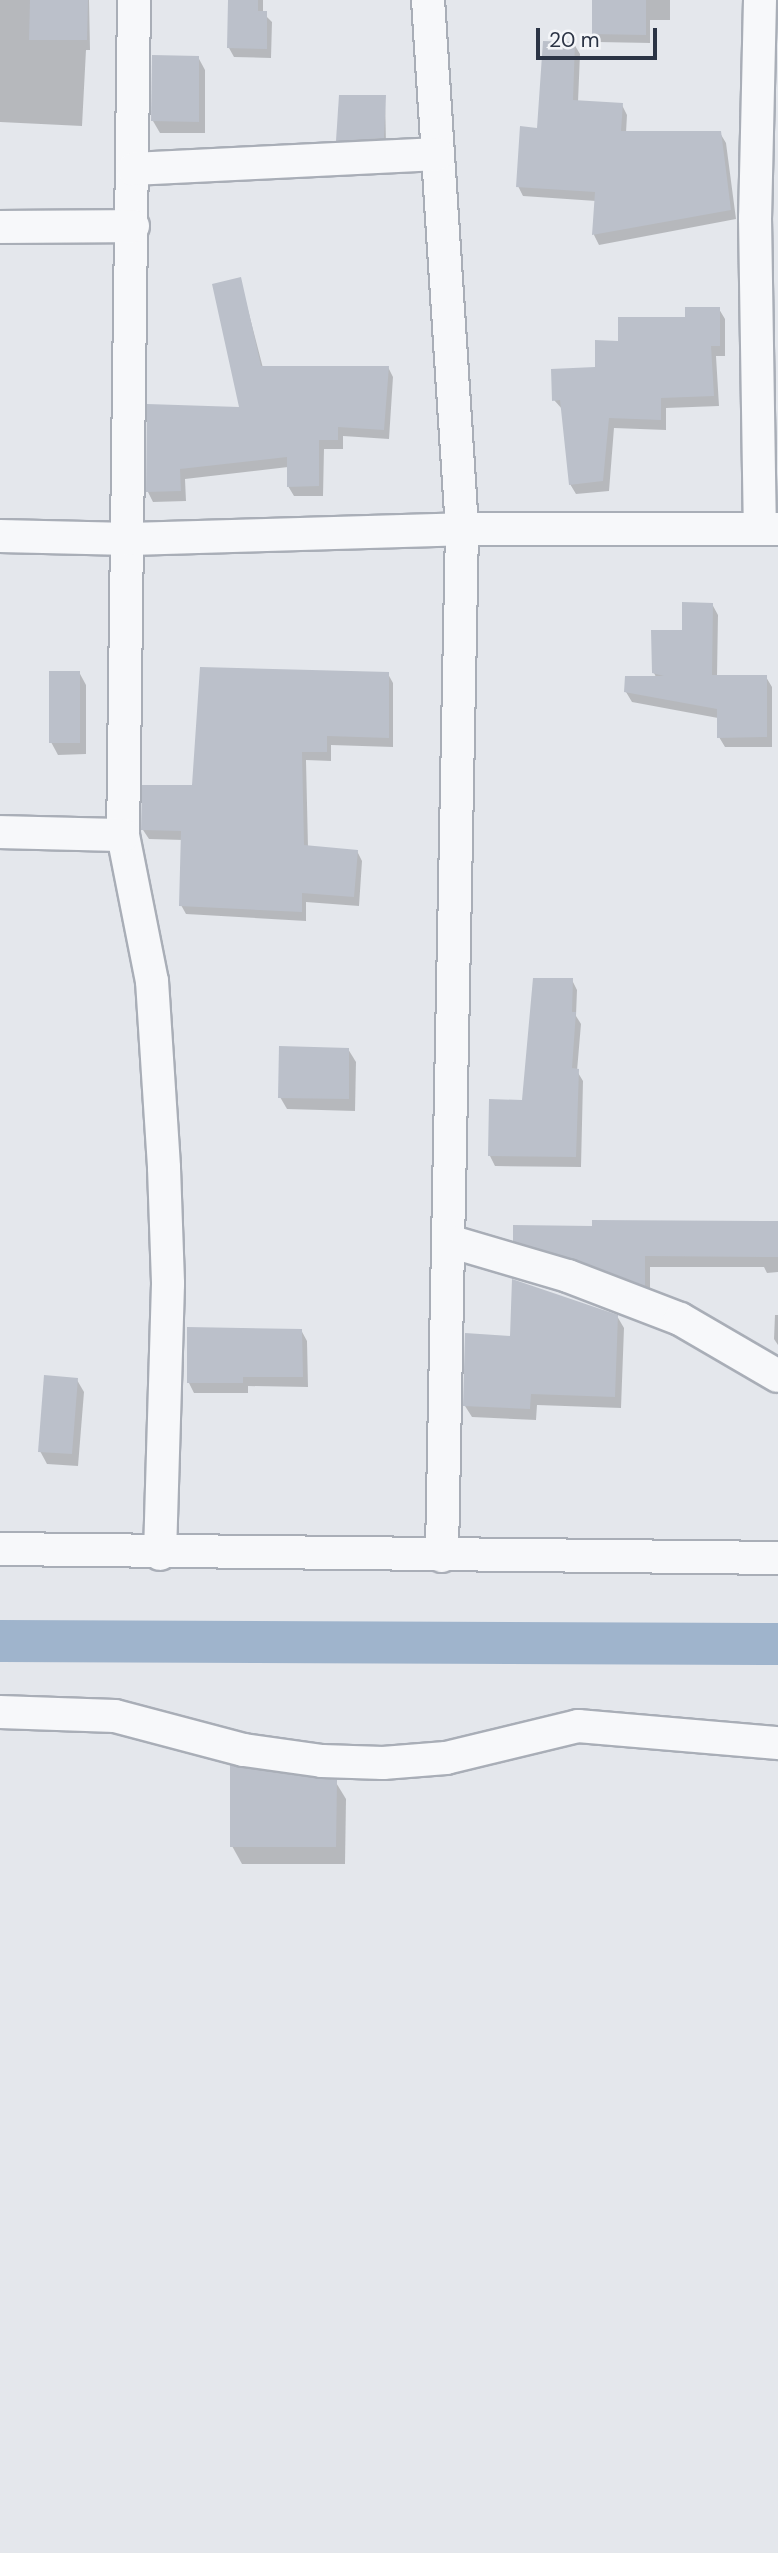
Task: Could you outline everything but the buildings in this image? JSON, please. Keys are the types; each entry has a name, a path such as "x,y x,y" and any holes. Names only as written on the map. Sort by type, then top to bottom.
{"street":[{"path":"134,0 130,539 123,835 152,981 164,1168 168,1284 159,1554"},
{"path":"428,0 462,529 442,1556"},
{"path":"0,536 130,539 462,529 769,529 766,217 760,0"},
{"path":"133,169 438,154"},
{"path":"0,227 133,226"},
{"path":"0,832 123,835"},
{"path":"449,1241 568,1276 680,1319 778,1376"},
{"path":"0,1549 159,1554 778,1558"},
{"path":"0,1712 115,1716 244,1750 322,1761 383,1763 446,1758 578,1726 621,1726 732,1742 778,1743"}],"waterway":[{"path":"0,1641 778,1644"}]}
